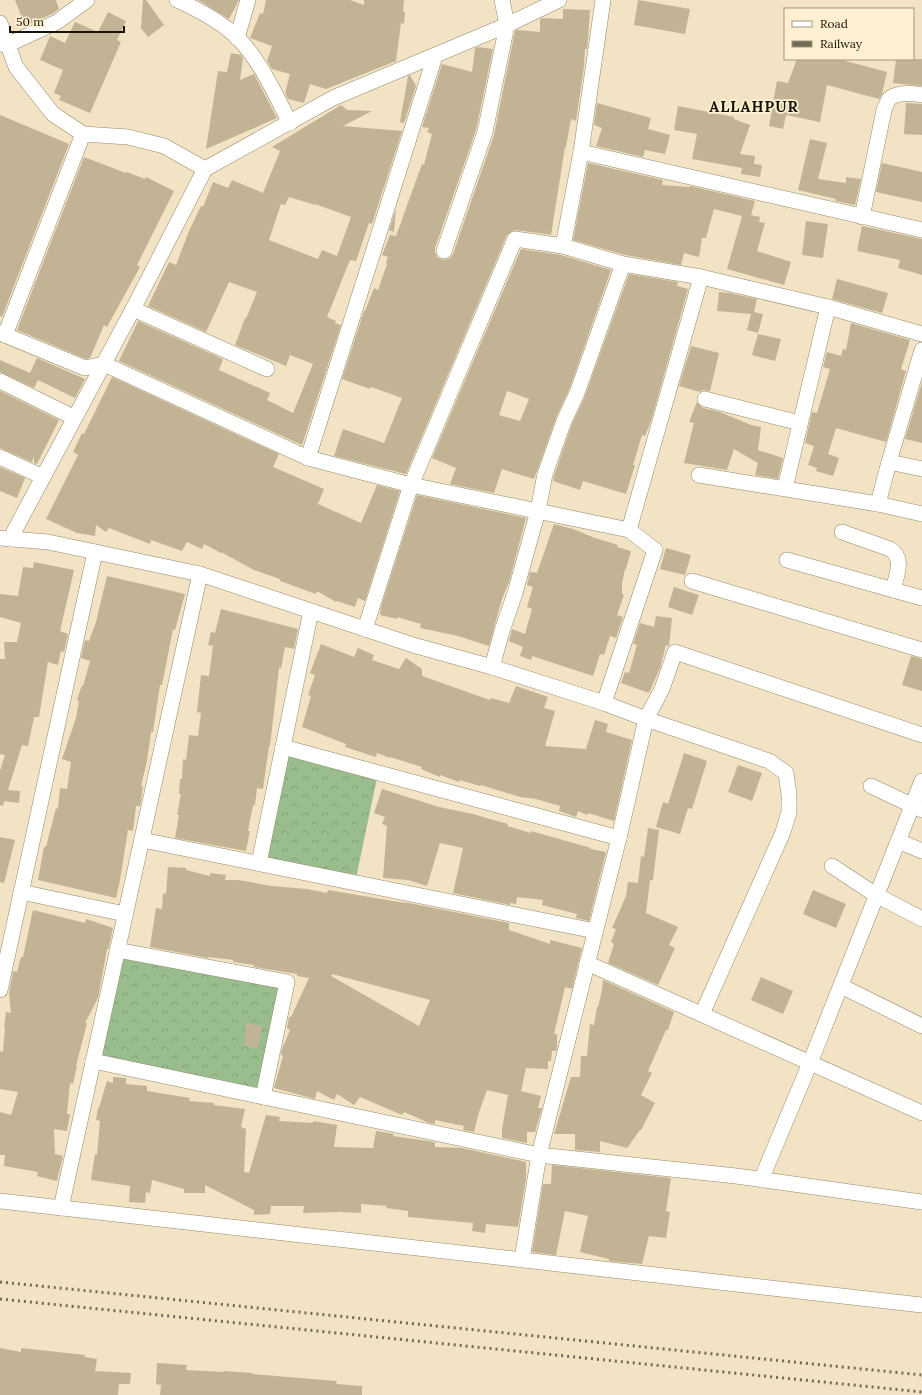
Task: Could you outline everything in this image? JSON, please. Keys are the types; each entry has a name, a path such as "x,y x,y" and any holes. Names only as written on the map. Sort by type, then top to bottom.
{"street":[{"path":"4,45 57,22 87,0"},
{"path":"177,0 220,23 237,38 262,70 290,123"},
{"path":"237,38 248,0"},
{"path":"444,251 485,132 507,25 502,0"},
{"path":"559,0 507,25 333,98 205,169 75,418 43,477 5,538 48,542 200,574 413,645 492,667 604,703 769,761 786,773 790,794 789,812 783,832 702,1014"},
{"path":"563,246 581,152 603,0"},
{"path":"0,23 4,45 16,67 53,114 83,134 128,137 164,146 205,169"},
{"path":"308,458 435,56"},
{"path":"862,217 884,110 890,99 899,95 912,93 922,95"},
{"path":"83,134 3,334 85,368 104,364 308,458 411,485 629,530 655,550 604,703"},
{"path":"581,152 922,230"},
{"path":"365,629 411,485 515,239 563,246 623,264 701,277 828,307 922,334"},
{"path":"492,667 538,511 544,474 564,421 577,393 623,264"},
{"path":"629,530 701,277"},
{"path":"785,488 828,307"},
{"path":"133,309 267,369"},
{"path":"878,504 922,350"},
{"path":"0,381 75,418"},
{"path":"705,399 800,423"},
{"path":"0,457 43,477"},
{"path":"889,462 922,469"},
{"path":"699,475 878,504 922,514"},
{"path":"842,532 895,552 899,558 899,566 893,590"},
{"path":"0,990 96,552"},
{"path":"787,560 922,598"},
{"path":"61,1208 200,574"},
{"path":"692,581 922,650"},
{"path":"260,864 312,611"},
{"path":"522,1259 539,1155 619,838 646,719 662,689 675,652 922,735"},
{"path":"283,747 619,838"},
{"path":"761,1180 810,1063 898,841 917,808 922,781"},
{"path":"871,786 917,808"},
{"path":"142,840 596,931"},
{"path":"898,841 922,851"},
{"path":"832,866 876,896 922,919"},
{"path":"21,892 125,914"},
{"path":"118,950 287,982 263,1097"},
{"path":"587,963 922,1113"},
{"path":"840,986 922,1026"},
{"path":"93,1061 539,1155 761,1180 922,1202"},
{"path":"0,1201 922,1305"}],"green space":[{"path":"283,747 378,773 355,883 259,863"},
{"path":"117,950 287,982 263,1097 93,1061"}],"building":[{"path":"15,0 56,0 59,9 52,14 25,26"},
{"path":"143,0 146,0 164,25 148,37 141,28"},
{"path":"198,0 239,0 229,19"},
{"path":"266,0 350,0 364,5 364,0 404,0 404,24 401,23 396,61 326,89 310,84 304,103 288,99 285,93 290,74 272,69 267,61 272,46 250,38 260,13 263,14"},
{"path":"638,0 690,9 685,34 634,25"},
{"path":"563,9 590,10 587,49 585,49 576,121 571,119 551,235 516,230 507,235 406,474 334,456 343,429 384,443 402,398 342,379 364,311 374,288 378,290 387,264 388,257 382,255 390,235 396,236 422,164 424,165 432,134 427,132 429,128 422,127 442,64 472,72 475,48 493,49 476,130 435,248 437,257 445,260 450,258 453,254 494,135 515,31 540,32 540,19 563,19"},
{"path":"108,12 126,21 117,40 121,42 90,113 59,100 61,96 54,93 63,70 40,60 50,36 65,43 75,22 98,32"},
{"path":"231,53 241,55 243,58 240,80 254,74 277,118 206,149 218,71 227,72"},
{"path":"922,59 922,86 893,83 896,60"},
{"path":"797,60 842,60 887,72 882,94 879,99 827,85 820,122 786,115 783,129 769,126 777,81 788,83"},
{"path":"410,75 416,86 404,123 400,122 408,76"},
{"path":"597,103 651,118 648,129 670,135 665,154 645,150 643,157 596,146 602,128 594,125"},
{"path":"906,103 922,104 922,135 904,134"},
{"path":"341,105 347,110 372,111 343,126 402,131 372,224 369,223 356,261 350,260 327,317 336,321 335,323 341,325 302,445 119,361 138,321 223,359 219,370 270,393 267,400 293,413 313,364 290,355 286,366 235,345 257,292 229,282 206,332 148,306 169,262 176,265 189,231 201,206 203,207 213,182 228,188 232,180 263,193 280,151 272,147","holes":["289,197 351,217 337,256 322,250 318,259 269,240 281,204 285,205"]},
{"path":"678,106 734,117 734,119 750,125 740,154 755,156 754,164 762,165 760,177 741,174 742,168 692,159 697,134 674,130"},
{"path":"0,115 69,144 2,317 0,316"},
{"path":"810,139 827,143 818,179 846,183 846,177 861,179 855,205 835,201 836,199 798,190"},
{"path":"84,157 126,173 127,172 145,179 146,177 174,191 137,265 140,267 107,327 104,325 90,358 86,359 17,330"},
{"path":"588,163 663,180 662,185 690,186 755,201 751,215 760,217 759,222 765,223 757,251 791,262 784,285 727,269 742,216 714,209 706,238 702,238 699,257 684,253 681,265 625,255 573,240"},
{"path":"882,163 922,172 922,202 876,192"},
{"path":"396,209 394,232 389,230"},
{"path":"806,221 828,224 823,258 802,255"},
{"path":"862,226 922,239 922,275 898,268 900,260 857,251"},
{"path":"521,249 561,255 611,270 569,390 556,418 534,479 502,469 494,493 450,484 456,468 432,458","holes":["507,391 529,399 520,421 499,415"]},
{"path":"629,274 678,282 677,286 688,289 651,421 645,436 642,435 626,494 583,481 580,490 553,481 554,476 572,424 585,396"},
{"path":"837,279 888,293 882,313 832,299"},
{"path":"719,292 757,299 754,312 763,314 758,333 747,330 751,314 717,311"},
{"path":"851,323 910,340 901,369 906,371 886,442 836,428 828,454 839,458 833,476 816,471 817,468 808,465 814,446 805,443 812,412 817,413 830,369 823,367 827,352 841,356 843,349 846,350"},
{"path":"758,334 781,339 775,361 752,355"},
{"path":"691,346 719,353 710,391 703,390 700,392 679,386"},
{"path":"37,358 85,379 75,398 38,380 34,388 0,372 0,360 30,373"},
{"path":"112,377 279,454 273,467 324,489 318,504 361,523 377,485 400,491 365,601 358,598 355,607 337,601 336,602 317,591 316,594 254,570 204,544 202,549 187,542 182,551 151,540 150,544 109,528 106,532 96,525 95,536 77,533 46,519 78,455 73,452 82,433 84,434"},
{"path":"922,382 922,443 905,439"},
{"path":"0,391 59,420 37,464 34,463 34,456 32,462 0,448"},
{"path":"697,402 703,408 720,412 751,425 761,427 758,450 783,458 778,479 755,475 758,463 734,449 727,470 684,463 694,423 689,422"},
{"path":"0,467 25,478 17,498 0,491"},
{"path":"417,495 526,518 509,582 502,599 489,646 458,636 420,628 421,624 397,617 397,619 380,615 381,607"},
{"path":"554,524 573,529 618,545 617,547 631,551 622,584 622,594 624,595 617,615 623,617 616,638 610,636 604,655 600,654 593,676 532,656 531,660 520,656 523,647 509,641 512,629 525,634 532,609 527,607 533,587 527,585 530,572 537,573"},
{"path":"666,548 691,555 685,575 660,569"},
{"path":"34,562 74,570 60,631 68,634 64,652 61,651 58,665 48,662 39,717 34,717 28,746 22,745 8,790 20,791 19,803 4,801 3,806 0,805 0,771 5,755 0,754 0,659 5,659 4,642 17,642 21,623 0,617 0,594 18,596 23,567 33,568"},
{"path":"107,576 185,594 175,630 173,629 162,685 160,685 153,732 151,732 147,761 141,786 143,786 141,802 140,806 136,806 133,831 128,830 116,898 38,880 44,847 46,847 56,808 58,809 60,788 67,789 71,762 62,759 76,718 79,701 77,700 82,685 83,686 90,661 81,658 85,640 89,641 96,622"},
{"path":"674,587 699,595 692,615 668,607"},
{"path":"221,609 298,629 294,649 285,647 281,668 279,668 270,746 263,789 257,788 255,805 253,805 248,831 250,831 246,851 175,838 179,815 177,815 181,794 179,794 180,779 182,779 183,759 186,760 189,735 198,736 201,713 197,712 201,675 209,676 213,646 208,645 211,632 215,633"},
{"path":"656,616 672,618 669,646 666,645 660,668 649,693 621,683 625,672 629,673 637,645 633,644 640,623 654,627"},
{"path":"321,644 354,657 358,648 374,655 372,660 399,669 406,658 422,669 422,676 490,700 491,698 509,703 516,686 548,697 544,708 555,711 545,746 586,749 595,720 608,724 606,732 632,740 614,821 588,813 587,815 578,811 576,817 559,811 560,806 536,799 520,797 460,780 459,782 440,775 440,777 421,769 422,767 377,753 376,757 345,747 346,744 302,727 311,696 308,695 315,675 310,673"},
{"path":"911,656 922,659 922,691 902,685"},
{"path":"684,753 707,761 692,809 688,808 680,834 656,827 663,802 668,804"},
{"path":"738,765 762,773 752,801 728,792"},
{"path":"382,789 439,807 473,814 508,824 507,826 531,833 531,831 591,848 590,849 606,852 589,921 576,918 577,914 542,905 543,900 517,897 516,904 510,903 510,905 453,893 463,848 440,843 427,886 408,880 383,878 387,826 382,824 385,817 374,813"},
{"path":"648,828 659,830 653,880 650,880 646,913 678,927 669,945 675,948 658,985 608,963 614,944 611,942 616,929 612,928 626,896 628,882 638,883 641,856 644,857"},
{"path":"0,837 15,840 4,883 0,882"},
{"path":"168,867 186,868 186,870 210,876 210,873 226,875 225,880 239,880 271,886 307,889 327,893 328,890 409,903 509,923 509,930 550,944 550,940 582,948 572,989 565,987 554,1034 557,1034 557,1048 556,1051 552,1051 551,1061 548,1061 548,1069 526,1068 521,1091 541,1096 538,1108 542,1108 535,1132 527,1132 527,1143 502,1138 502,1129 508,1095 487,1090 474,1132 463,1130 464,1126 435,1120 435,1124 429,1123 404,1112 402,1115 360,1097 354,1105 337,1094 334,1100 317,1091 315,1099 274,1088 283,1056 281,1055 282,1049 290,1030 287,1028 289,1017 291,1017 309,978 297,976 297,974 254,967 254,965 233,962 233,960 208,958 150,947 156,908 162,909 163,893 166,894","holes":["332,974 430,1000 419,1026 331,976"]},
{"path":"813,890 846,904 836,928 803,914"},
{"path":"33,910 85,923 86,919 113,928 107,949 98,998 85,1023 87,1023 73,1084 70,1083 67,1114 70,1114 67,1131 54,1129 55,1154 63,1156 57,1181 37,1176 38,1172 4,1166 5,1155 0,1155 0,1112 11,1115 18,1092 0,1089 0,1051 3,1052 6,1012 11,1013 9,993 13,971 17,972 21,957 23,957"},
{"path":"761,977 793,991 783,1014 751,1000"},
{"path":"603,980 674,1012 668,1030 666,1030 648,1071 652,1073 641,1095 655,1103 641,1130 627,1148 600,1141 600,1152 575,1150 575,1134 554,1134 571,1077 580,1077 581,1056 587,1056 590,1024 594,1025"},
{"path":"246,1023 262,1026 258,1048 244,1046"},
{"path":"113,1077 126,1078 126,1084 147,1086 147,1091 190,1098 189,1101 214,1103 214,1105 245,1109 241,1127 246,1129 244,1172 249,1173 266,1115 280,1117 279,1121 313,1123 313,1121 337,1125 334,1147 373,1148 376,1131 394,1134 393,1136 435,1142 435,1147 462,1148 526,1162 526,1179 518,1227 486,1224 485,1233 472,1231 473,1223 408,1217 408,1211 386,1208 387,1206 361,1204 361,1213 303,1213 304,1206 271,1206 270,1214 254,1215 254,1210 205,1185 205,1193 184,1193 184,1189 152,1180 150,1193 146,1192 145,1203 129,1202 130,1186 91,1180 95,1154 97,1155 100,1121 96,1120 98,1108 107,1081 113,1083"},
{"path":"552,1165 671,1178 666,1211 670,1212 666,1238 649,1236 642,1264 609,1261 609,1259 580,1252 588,1216 565,1211 556,1255 532,1252 543,1184 551,1184"},
{"path":"0,1348 21,1352 21,1348 85,1355 85,1357 97,1359 95,1371 131,1373 130,1384 119,1384 118,1395 0,1395"},
{"path":"157,1363 187,1365 186,1370 252,1373 337,1381 336,1384 362,1386 362,1395 160,1395 161,1385 156,1384"}],"railway":[{"path":"0,1282 922,1375"},
{"path":"0,1299 922,1392"}],"district":[{"name":"ALLAHPUR","path":"754,107"}]}
